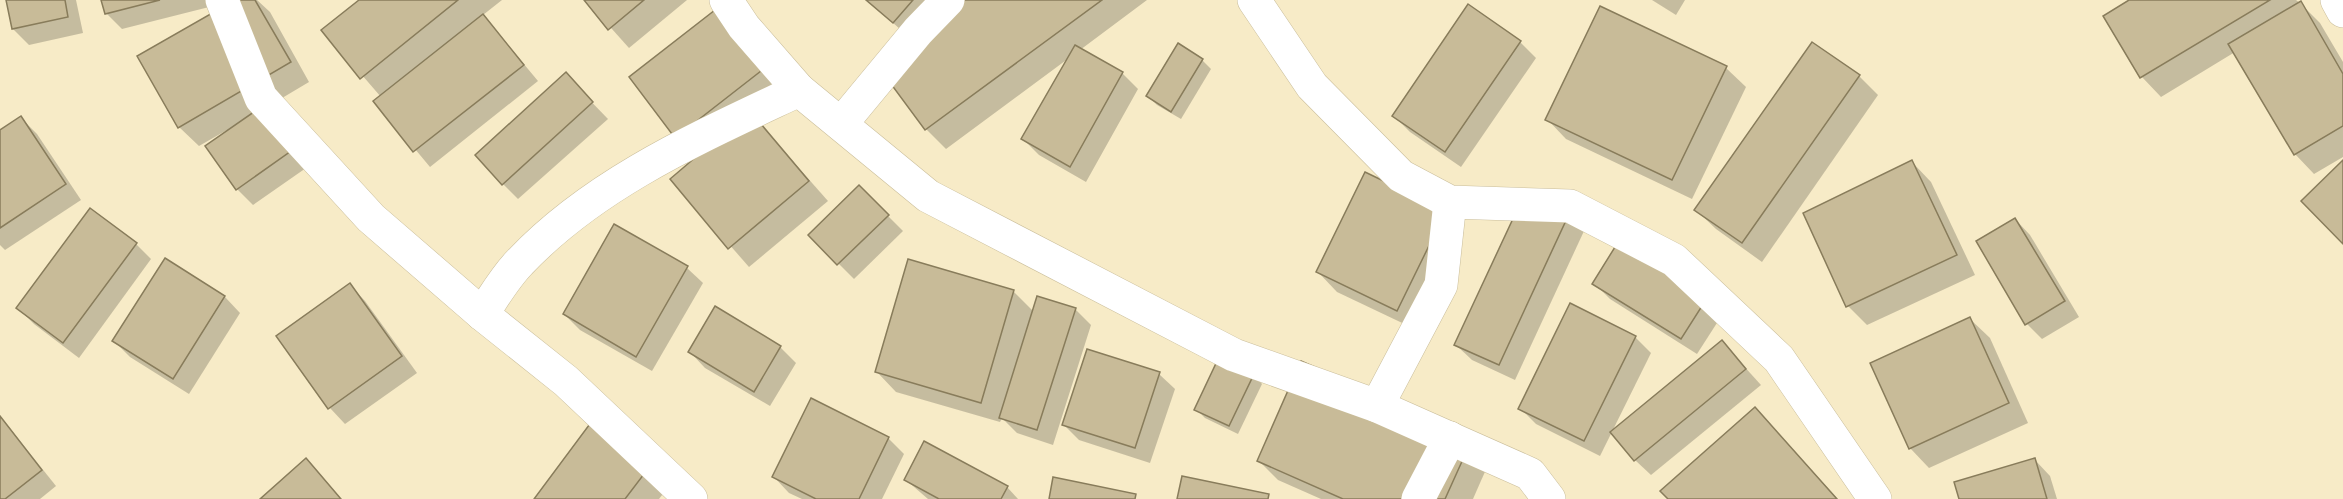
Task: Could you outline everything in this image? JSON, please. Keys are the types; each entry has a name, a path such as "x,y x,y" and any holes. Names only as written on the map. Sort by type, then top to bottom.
{"street":[{"path":"222,0 261,98 371,218 482,314 566,381 691,499"},
{"path":"726,0 744,27 799,90 928,196 1234,355 1377,406 1530,474 1549,499"},
{"path":"841,124 918,31 948,0"},
{"path":"1254,0 1312,86 1401,176 1450,202 1570,206 1674,260 1779,359 1875,499"},
{"path":"2337,0 2343,11"},
{"path":"482,314 519,263 579,208 670,152 799,90"},
{"path":"1377,406 1441,285 1450,202"},
{"path":"1418,499 1450,438"}],"building":[{"path":"6,0 65,0 68,17 12,29"},
{"path":"101,0 160,0 105,14"},
{"path":"235,0 255,0 291,62 178,128 137,56"},
{"path":"359,0 458,0 360,79 321,30"},
{"path":"584,0 644,0 608,30"},
{"path":"866,0 913,0 893,23"},
{"path":"957,0 1102,0 925,130 874,61"},
{"path":"2129,0 2270,0 2140,78 2103,16"},
{"path":"2301,1 2343,74 2343,126 2294,155 2228,44"},
{"path":"724,3 770,64 675,138 629,77"},
{"path":"1468,4 1521,41 1445,152 1392,116"},
{"path":"1600,6 1727,66 1672,180 1545,120"},
{"path":"483,14 524,65 413,152 373,101"},
{"path":"1812,42 1860,75 1742,243 1694,210"},
{"path":"1178,43 1203,59 1171,112 1146,96"},
{"path":"1075,45 1123,72 1070,167 1021,139"},
{"path":"566,72 593,102 502,185 475,155"},
{"path":"261,107 291,151 236,190 205,146"},
{"path":"750,111 809,181 728,249 670,179"},
{"path":"21,116 66,184 0,228 0,130"},
{"path":"1912,160 1957,255 1846,307 1803,213"},
{"path":"2343,160 2343,244 2301,201"},
{"path":"1365,172 1446,211 1397,311 1316,272"},
{"path":"859,185 889,215 837,265 808,235"},
{"path":"1525,193 1569,214 1499,365 1454,345"},
{"path":"90,208 137,243 63,343 16,308"},
{"path":"2015,218 2065,301 2025,325 1976,241"},
{"path":"614,224 688,266 636,357 563,314"},
{"path":"1620,239 1709,295 1681,339 1592,284"},
{"path":"165,258 225,296 173,379 112,341"},
{"path":"908,259 1014,290 981,403 875,372"},
{"path":"350,283 402,356 328,409 276,336"},
{"path":"1037,296 1076,308 1037,430 999,418"},
{"path":"1570,303 1636,336 1584,441 1518,409"},
{"path":"715,306 781,346 754,392 688,352"},
{"path":"1970,317 2009,403 1909,449 1870,363"},
{"path":"1722,340 1746,369 1634,461 1610,432"},
{"path":"1087,349 1160,372 1135,448 1062,425"},
{"path":"1219,357 1254,374 1229,426 1194,410"},
{"path":"1301,361 1473,437 1445,499 1343,499 1257,461"},
{"path":"811,398 889,437 859,499 816,499 772,477"},
{"path":"1755,407 1837,499 1668,499 1660,491"},
{"path":"598,413 657,457 625,499 534,499"},
{"path":"0,416 42,470 5,499 0,499"},
{"path":"924,441 1008,486 1001,499 939,499 904,480"},
{"path":"306,458 341,499 260,499"},
{"path":"2035,458 2047,499 1959,499 1954,482"},
{"path":"1182,476 1269,494 1268,499 1177,499"},
{"path":"1053,477 1136,494 1135,499 1049,499"}]}
